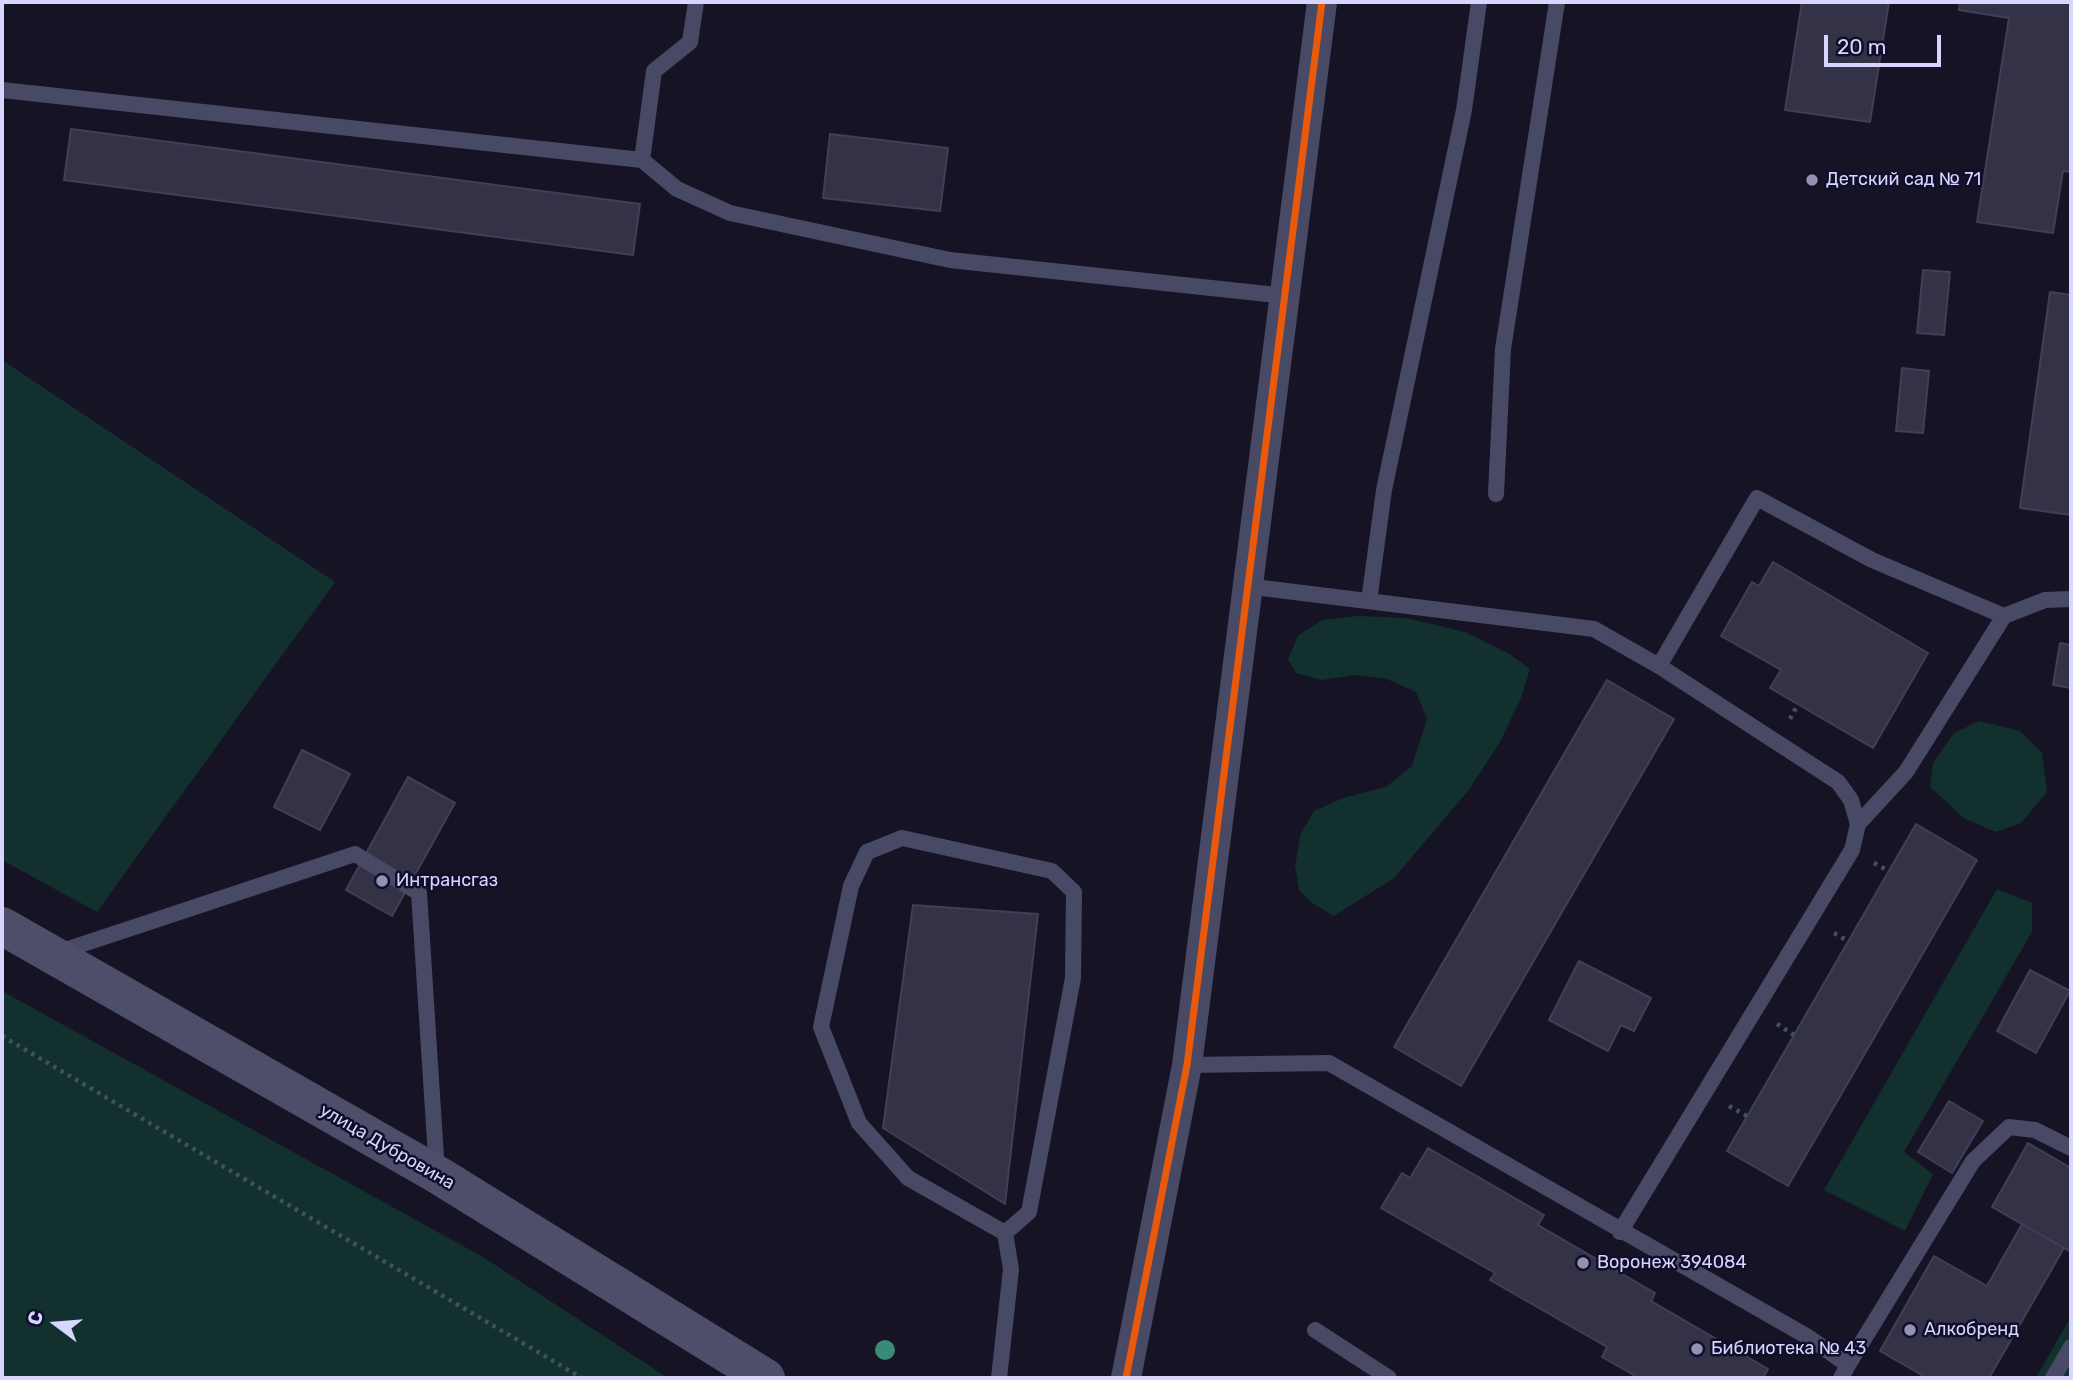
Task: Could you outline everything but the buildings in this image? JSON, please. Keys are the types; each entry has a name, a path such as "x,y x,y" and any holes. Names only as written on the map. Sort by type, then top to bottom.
{"main road":[{"name":"улица Дубровина","path":"2,926 438,1175 766,1378"}],"street":[{"path":"1126,1378 1187,1065 1322,2"}],"lane":[{"path":"642,160 654,71 690,42 696,2"},
{"path":"1368,601 1384,490 1464,110 1479,2"},
{"path":"1496,494 1503,349 1557,2"},
{"path":"2,90 642,160 677,189 730,214 950,261 1286,296"},
{"path":"1659,666 1757,498 1872,561 2004,615"},
{"path":"1246,586 1594,629 1659,666 1838,782 1852,800 1858,824 1852,850 1620,1232"},
{"path":"1858,824 1906,772 2004,615 2045,600 2071,599"},
{"path":"999,1378 1011,1269 1004,1233 908,1178 859,1123 821,1027 851,886 867,852 902,838 1052,871 1074,892 1073,978 1029,1212 1004,1233"},
{"path":"52,954 355,854 419,893 438,1175"},
{"path":"1187,1065 1329,1063 1620,1232 1808,1337 1845,1372 1973,1161 2009,1126 2035,1130 2071,1148"},
{"path":"1315,1330 1389,1378"},
{"path":"2053,1378 2071,1346"}],"path":[{"path":"2,1035 582,1378"}],"green space":[{"path":"2,360 335,582 97,912 2,860"},
{"path":"1358,616 1406,618 1465,632 1511,655 1530,669 1521,698 1500,742 1468,791 1394,878 1334,916 1312,903 1299,890 1295,866 1301,833 1314,811 1343,798 1386,787 1412,766 1427,719 1416,692 1387,679 1356,675 1321,680 1296,673 1288,659 1298,636 1322,620"},
{"path":"1979,721 2020,731 2042,753 2047,792 2021,823 1996,832 1965,819 1930,787 1933,763 1954,733"},
{"path":"1997,889 2032,903 2032,932 1904,1152 1933,1174 1905,1231 1824,1190"},
{"path":"2,991 483,1257 668,1378 2,1378"},
{"path":"2071,1316 2071,1378 2036,1378"}],"cycle path":[{"path":"1126,1378 1187,1065 1322,2"}],"place":[{"name":"Детский сад № 71","path":"1812,180"},
{"name":"Интрансгаз","path":"382,881"},
{"name":"Воронеж 394084","path":"1583,1263"},
{"name":"Алкобренд","path":"1910,1330"},
{"name":"Библиотека № 43","path":"1697,1349"}]}
